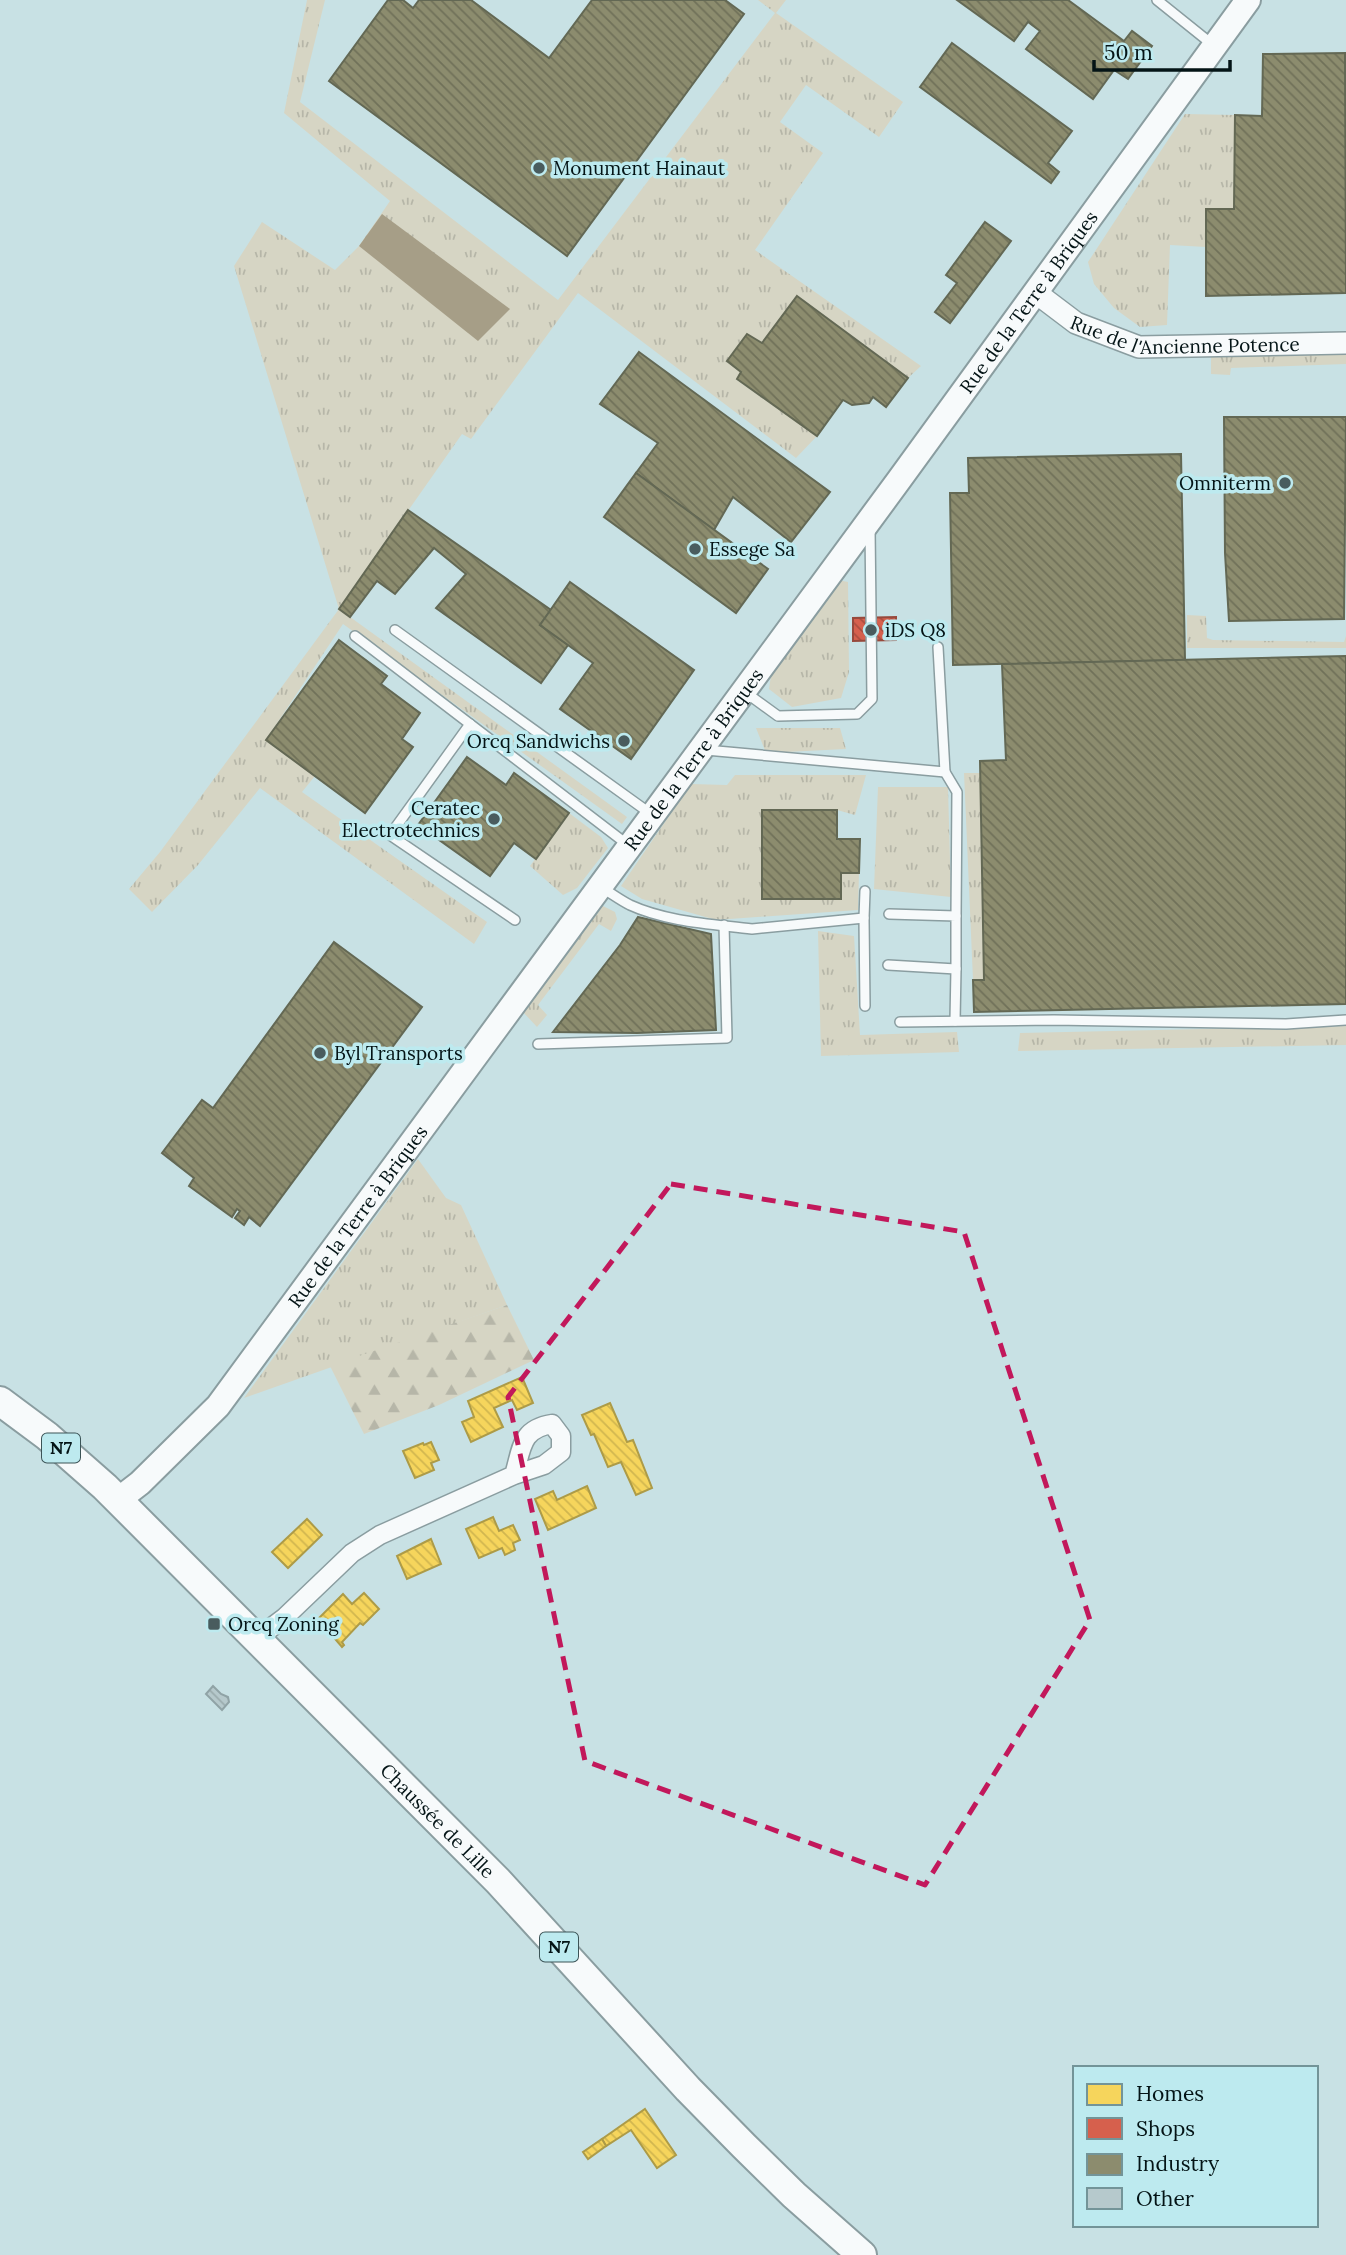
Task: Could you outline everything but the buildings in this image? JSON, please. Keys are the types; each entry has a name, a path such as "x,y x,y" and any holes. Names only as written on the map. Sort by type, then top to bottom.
{"main road":[{"name":"Rue de la Terre à Briques","path":"118,1500 141,1483 218,1406 1248,0"},
{"name":"Chaussée de Lille","path":"0,1401 47,1436 118,1500 498,1881 688,2089 744,2146 862,2255"}],"street":[{"name":"Rue de l'Ancienne Potence","path":"1035,292 1076,323 1139,347 1346,343"},
{"path":"256,1639 271,1629 352,1553 380,1535 514,1475"}],"lane":[{"path":"1157,0 1214,46"},
{"path":"744,691 778,716 857,714 872,699 870,519"},
{"path":"395,629 653,815"},
{"path":"355,636 630,846"},
{"path":"938,647 944,772 957,792 955,1021"},
{"path":"470,724 390,835 516,920"},
{"path":"701,750 944,772"},
{"path":"600,887 631,905 673,918 752,929 864,918"},
{"path":"865,891 865,1006"},
{"path":"889,914 956,916"},
{"path":"538,1044 727,1038 724,925"},
{"path":"888,965 956,969"},
{"path":"900,1022 1054,1020 1286,1024 1346,1020"}],"highlighted area":[{"path":"671,1184 964,1232 1090,1620 925,1885 585,1761 508,1397"}],"green space":[{"path":"307,0 325,0 300,102 558,300 775,13 758,0 786,0 776,13 903,102 879,137 806,85 780,122 823,153 755,250 921,366 908,378 797,296 762,343 747,334 727,361 741,372 737,380 817,436 796,458 578,293 471,439 462,434 339,609 234,266 262,222 335,270 359,246 390,201 284,113"},
{"path":"1185,114 1235,115 1234,209 1206,209 1206,247 1170,245 1167,325 1140,327 1114,308 1094,284 1088,262"},
{"path":"1211,352 1346,352 1346,364 1231,368 1230,375 1211,374"},
{"path":"833,579 848,582 849,672 841,698 792,707 769,689 772,669"},
{"path":"339,609 627,817 622,824 343,624 266,740 315,776 302,792 487,922 474,944 260,788 198,865 152,912 129,889 160,852"},
{"path":"1187,615 1206,616 1207,638 1213,640 1344,642 1346,636 1346,648 1187,648"},
{"path":"756,728 840,728 846,749 766,753"},
{"path":"964,773 980,773 984,980 973,980"},
{"path":"735,775 866,775 855,815 837,810 762,810 762,899 841,899 841,873 859,873 858,910 716,920 642,899 621,886 691,784 727,785"},
{"path":"878,787 948,787 951,897 874,889"},
{"path":"569,813 601,837 608,848 577,888 563,895 530,866"},
{"path":"603,906 615,912 617,919 611,931 599,924 538,1005 547,1015 537,1027 523,1012"},
{"path":"818,931 854,936 860,1035 957,1032 959,1052 821,1056"},
{"path":"1346,1026 1346,1045 1018,1051 1020,1033"},
{"path":"418,1159 446,1198 461,1205 507,1305 244,1398"},
{"path":"507,1305 534,1360 439,1405 364,1434 330,1366"}],"shaded area":[{"path":"382,214 510,309 478,341 359,246"}],"place":[{"name":"Monument Hainaut","path":"539,168"},
{"name":"Omniterm","path":"1285,483"},
{"name":"Essege Sa","path":"695,549"},
{"name":"iDS Q8","path":"871,630"},
{"name":"Orcq Sandwichs","path":"624,741"},
{"name":"Ceratec Electrotechnics","path":"494,819"},
{"name":"Byl Transports","path":"320,1053"},
{"name":"Orcq Zoning","path":"214,1624"}]}
